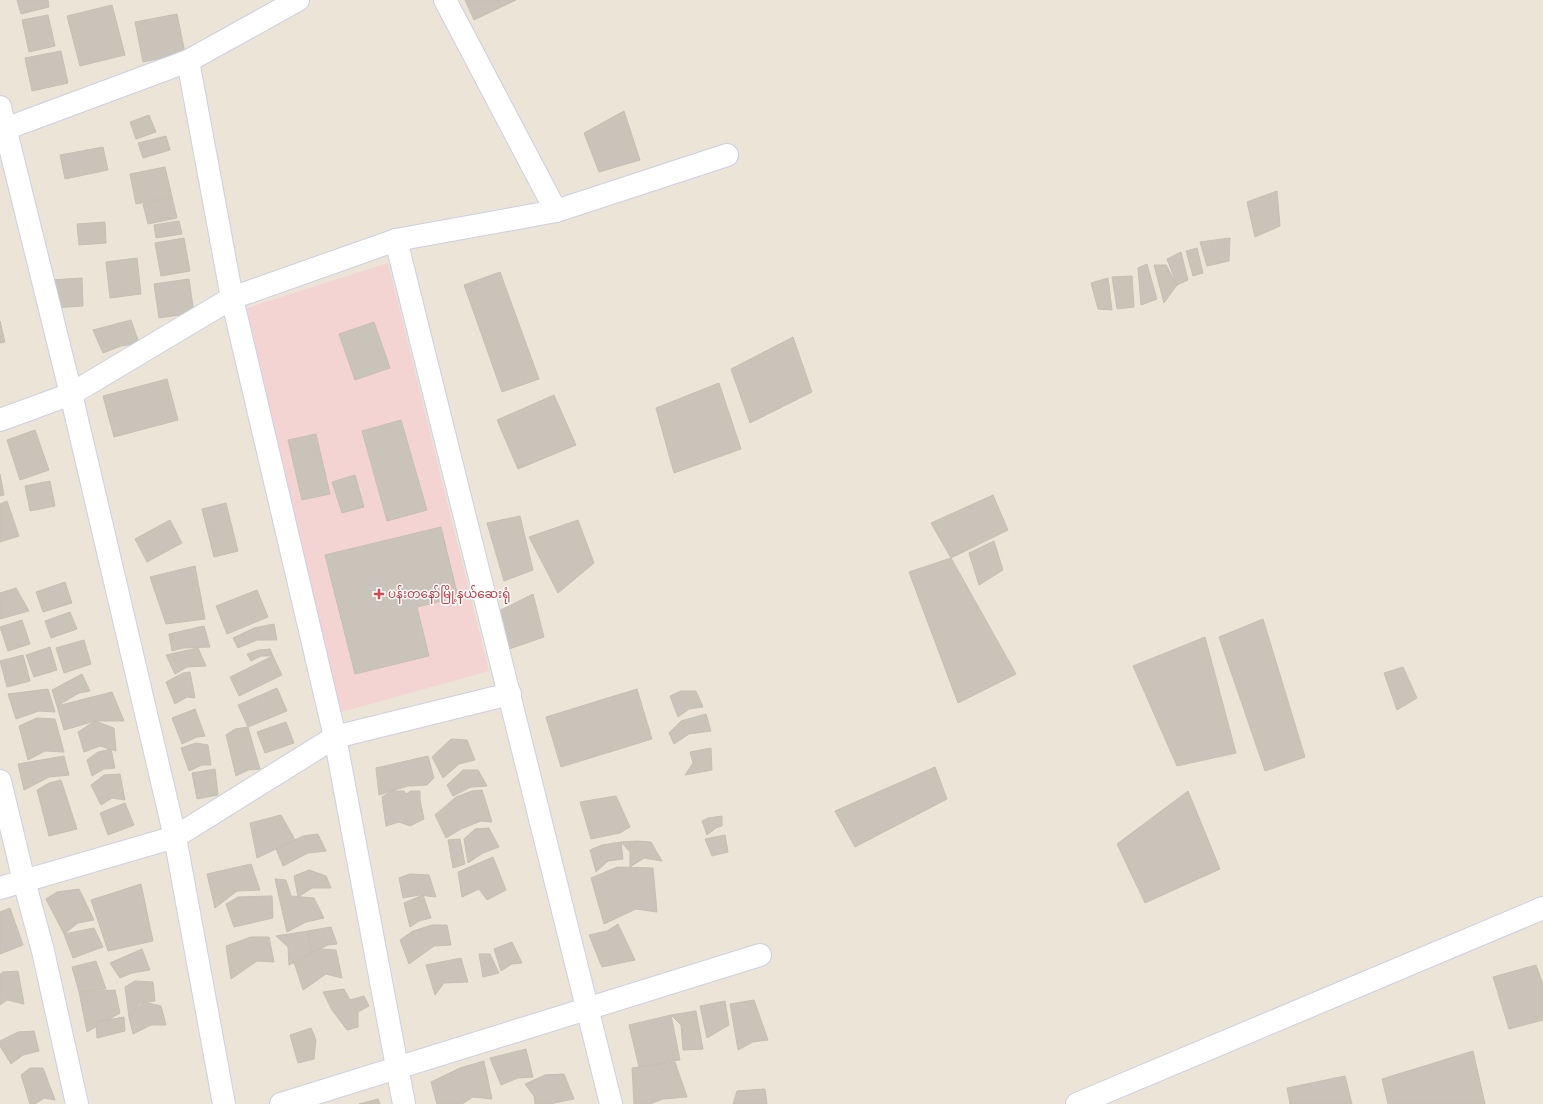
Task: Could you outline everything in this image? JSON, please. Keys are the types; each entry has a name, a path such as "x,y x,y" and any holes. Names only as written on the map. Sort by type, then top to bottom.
{"street":[{"path":"5,129 188,62 298,0"},
{"path":"445,0 556,211"},
{"path":"188,62 232,298 335,737 396,1068 404,1104"},
{"path":"0,107 71,394 175,837 224,1104"},
{"path":"0,420 71,394 232,298 396,240 556,211 727,154"},
{"path":"396,240 611,1104"},
{"path":"0,888 175,837 335,737 510,694"},
{"path":"0,781 24,881 43,951 77,1104"},
{"path":"1077,1104 1543,908"},
{"path":"281,1104 760,955"}],"shaded area":[{"path":"388,263 489,671 338,713 247,308"}],"building":[{"path":"17,0 48,0 49,7 21,14"},
{"path":"465,0 516,0 474,20"},
{"path":"112,5 125,55 80,66 67,16"},
{"path":"177,14 185,53 143,62 135,22"},
{"path":"48,15 55,46 29,52 22,20"},
{"path":"61,51 68,83 32,91 25,58"},
{"path":"624,111 640,160 599,172 584,133"},
{"path":"149,115 156,132 136,139 130,122"},
{"path":"166,136 170,150 143,158 138,143"},
{"path":"103,147 108,170 65,179 60,155"},
{"path":"165,167 172,197 136,204 130,174"},
{"path":"1277,191 1280,226 1255,237 1247,202"},
{"path":"172,197 177,218 148,224 143,204"},
{"path":"179,221 182,234 156,238 154,225"},
{"path":"105,222 106,243 79,245 77,224"},
{"path":"184,238 190,271 161,276 155,243"},
{"path":"1230,238 1229,261 1207,266 1200,242"},
{"path":"1197,248 1203,273 1193,276 1186,251"},
{"path":"1181,252 1188,280 1177,285 1167,259"},
{"path":"137,258 141,294 110,298 106,262"},
{"path":"1147,264 1157,299 1141,305 1138,268"},
{"path":"1154,265 1166,265 1177,285 1164,303"},
{"path":"500,272 539,379 502,392 464,285"},
{"path":"1132,276 1134,307 1117,309 1112,277"},
{"path":"82,278 83,306 52,308 50,280"},
{"path":"1108,278 1112,310 1098,309 1091,283"},
{"path":"189,279 194,313 159,318 154,284"},
{"path":"131,320 139,343 121,346 103,353 93,330"},
{"path":"0,321 5,342 0,343"},
{"path":"374,322 390,368 355,380 339,334"},
{"path":"793,337 812,392 750,423 731,369"},
{"path":"167,379 178,420 114,437 103,396"},
{"path":"719,383 741,449 674,473 656,408"},
{"path":"554,395 576,445 518,469 497,420"},
{"path":"401,420 427,510 387,521 362,431"},
{"path":"35,430 49,470 20,480 7,440"},
{"path":"316,434 330,494 302,500 288,440"},
{"path":"0,474 4,495 0,496"},
{"path":"355,475 364,507 342,513 332,482"},
{"path":"50,481 55,506 30,511 25,486"},
{"path":"993,495 1008,530 951,558 931,523"},
{"path":"7,501 19,536 0,542 0,504"},
{"path":"226,503 238,551 214,557 202,509"},
{"path":"520,516 533,570 504,581 487,523"},
{"path":"170,520 182,543 147,562 135,539"},
{"path":"578,520 594,563 558,593 529,537"},
{"path":"441,527 458,597 417,607 429,656 355,674 325,555"},
{"path":"994,541 1003,570 979,585 969,553"},
{"path":"951,558 1016,674 958,703 909,572"},
{"path":"195,566 205,619 166,624 150,577"},
{"path":"65,582 72,603 43,612 36,592"},
{"path":"16,588 29,611 0,619 0,593"},
{"path":"257,590 268,617 227,634 216,606"},
{"path":"533,594 544,637 506,650 493,614"},
{"path":"70,612 77,629 51,638 45,621"},
{"path":"1263,619 1305,757 1265,771 1219,637"},
{"path":"22,620 30,644 8,651 0,627"},
{"path":"274,624 277,640 257,640 238,648 233,638 254,628"},
{"path":"204,626 210,647 183,648 172,651 169,634"},
{"path":"1205,637 1236,753 1177,766 1133,666"},
{"path":"84,640 91,664 64,673 56,648"},
{"path":"50,647 57,670 34,677 26,655"},
{"path":"198,648 206,666 187,667 175,674 166,655"},
{"path":"270,649 273,656 261,656 251,661 247,654 259,650"},
{"path":"23,655 30,681 7,687 0,661"},
{"path":"273,656 282,675 239,696 230,677"},
{"path":"1403,667 1417,698 1397,710 1384,673"},
{"path":"190,672 195,698 187,697 175,704 166,682 183,673"},
{"path":"82,674 90,691 79,693 57,706 52,690"},
{"path":"277,688 287,711 248,727 238,705"},
{"path":"48,689 55,712 39,711 16,719 8,694"},
{"path":"637,689 652,739 561,767 546,717"},
{"path":"681,691 696,691 703,707 689,709 678,717 670,696"},
{"path":"112,692 124,721 95,721 64,730 57,706"},
{"path":"195,709 205,736 197,737 182,744 172,718"},
{"path":"706,714 711,731 689,734 674,744 669,733 681,721"},
{"path":"37,718 55,719 64,752 45,751 28,760 19,726"},
{"path":"95,721 114,728 116,751 100,746 84,752 78,732"},
{"path":"286,722 294,743 265,753 257,732"},
{"path":"248,727 260,769 248,770 236,776 226,735 235,729"},
{"path":"451,739 467,740 475,760 459,764 443,778 432,757"},
{"path":"196,743 208,745 211,765 202,765 189,771 181,748"},
{"path":"711,748 712,770 685,775 693,763 690,752"},
{"path":"111,749 115,768 104,769 92,776 87,760 98,752"},
{"path":"64,756 69,775 49,777 24,790 18,764"},
{"path":"428,756 434,778 427,785 408,786 379,795 376,768"},
{"path":"935,767 947,799 855,847 835,811"},
{"path":"215,769 218,795 197,799 192,773"},
{"path":"463,770 478,770 487,786 471,787 453,796 447,785"},
{"path":"120,774 125,800 112,798 101,805 91,785 104,775"},
{"path":"61,780 77,829 49,836 37,790 49,783"},
{"path":"482,790 492,822 481,821 461,829 446,838 435,815 456,797 472,791"},
{"path":"392,791 404,791 406,794 411,791 420,791 420,800 424,819 410,826 399,822 386,826 382,797"},
{"path":"1188,791 1220,869 1145,903 1117,844"},
{"path":"616,796 630,827 620,833 591,839 580,802"},
{"path":"125,803 134,825 108,835 100,813"},
{"path":"281,815 295,840 257,858 250,823"},
{"path":"722,816 722,826 716,828 707,835 702,821 708,818"},
{"path":"489,828 499,847 483,853 468,863 464,839 475,829"},
{"path":"318,834 326,851 308,853 283,866 276,849 303,836"},
{"path":"725,835 728,852 712,856 705,839"},
{"path":"460,839 465,864 453,868 448,840"},
{"path":"621,842 651,842 662,861 644,858 630,867 630,852"},
{"path":"621,842 623,859 608,861 596,872 590,850 602,845"},
{"path":"493,857 506,890 487,900 479,889 462,897 458,872"},
{"path":"251,864 260,890 237,891 215,908 207,874"},
{"path":"617,867 653,868 657,912 636,909 604,924 591,878"},
{"path":"309,870 326,876 331,888 312,888 298,897 294,876"},
{"path":"410,874 429,875 436,897 419,895 403,898 399,878"},
{"path":"275,879 286,880 291,896 314,898 324,918 306,922 287,932"},
{"path":"141,884 153,941 108,951 91,900"},
{"path":"79,889 94,920 78,923 64,934 46,899 57,892"},
{"path":"423,895 431,918 419,921 410,927 404,903"},
{"path":"272,896 273,918 234,927 226,904 238,897"},
{"path":"10,908 23,945 0,954 0,912"},
{"path":"618,924 635,960 602,967 589,935 607,931"},
{"path":"432,925 447,925 451,945 434,946 409,964 400,940 413,931"},
{"path":"331,927 337,944 328,945 312,953 308,931"},
{"path":"94,928 103,947 73,958 64,934"},
{"path":"308,931 312,953 289,965 288,947 276,936"},
{"path":"251,937 269,937 274,962 257,961 231,979 226,946"},
{"path":"512,942 522,963 512,964 501,971 494,949"},
{"path":"142,949 150,970 132,973 120,978 110,963"},
{"path":"320,949 336,950 342,978 326,974 303,990 294,962"},
{"path":"479,954 490,954 499,973 483,977"},
{"path":"461,958 468,982 444,983 435,995 426,965"},
{"path":"96,961 106,989 79,992 72,967"},
{"path":"1536,965 1543,984 1543,1020 1509,1029 1493,977"},
{"path":"18,971 24,1004 7,1000 0,1005 0,974 3,972"},
{"path":"135,981 153,982 155,1001 141,1003 129,1017 125,987"},
{"path":"344,989 350,1000 364,996 369,1006 358,1012 358,1027 347,1030 332,1010 323,992"},
{"path":"115,990 120,1013 87,1032 79,992"},
{"path":"754,1000 768,1040 753,1042 738,1050 730,1004"},
{"path":"725,1001 729,1025 707,1038 700,1006"},
{"path":"144,1002 161,1006 166,1025 151,1025 133,1034 129,1017"},
{"path":"696,1011 703,1049 683,1050 681,1025 671,1015"},
{"path":"671,1015 680,1060 639,1067 629,1025"},
{"path":"124,1017 125,1031 97,1038 96,1022"},
{"path":"311,1028 316,1040 314,1059 298,1063 290,1035"},
{"path":"34,1031 39,1051 23,1055 11,1064 0,1046 0,1041 18,1032"},
{"path":"526,1049 533,1077 518,1078 501,1085 490,1058"},
{"path":"1473,1051 1485,1104 1388,1104 1382,1079"},
{"path":"484,1061 492,1099 473,1097 462,1104 437,1104 431,1082 460,1068"},
{"path":"675,1062 687,1097 663,1099 650,1104 634,1104 632,1068"},
{"path":"30,1068 43,1068 55,1100 44,1098 35,1104 30,1104 21,1075"},
{"path":"564,1074 574,1099 549,1104 535,1104 534,1096 525,1084 545,1075"},
{"path":"1345,1076 1352,1104 1290,1104 1287,1088"},
{"path":"765,1089 767,1104 733,1104 737,1091"},
{"path":"378,1099 380,1104 359,1104"}],"place":[{"name":"ပန်းတနော်မြို့နယ်ဆေးရုံ","path":"379,594"}]}
